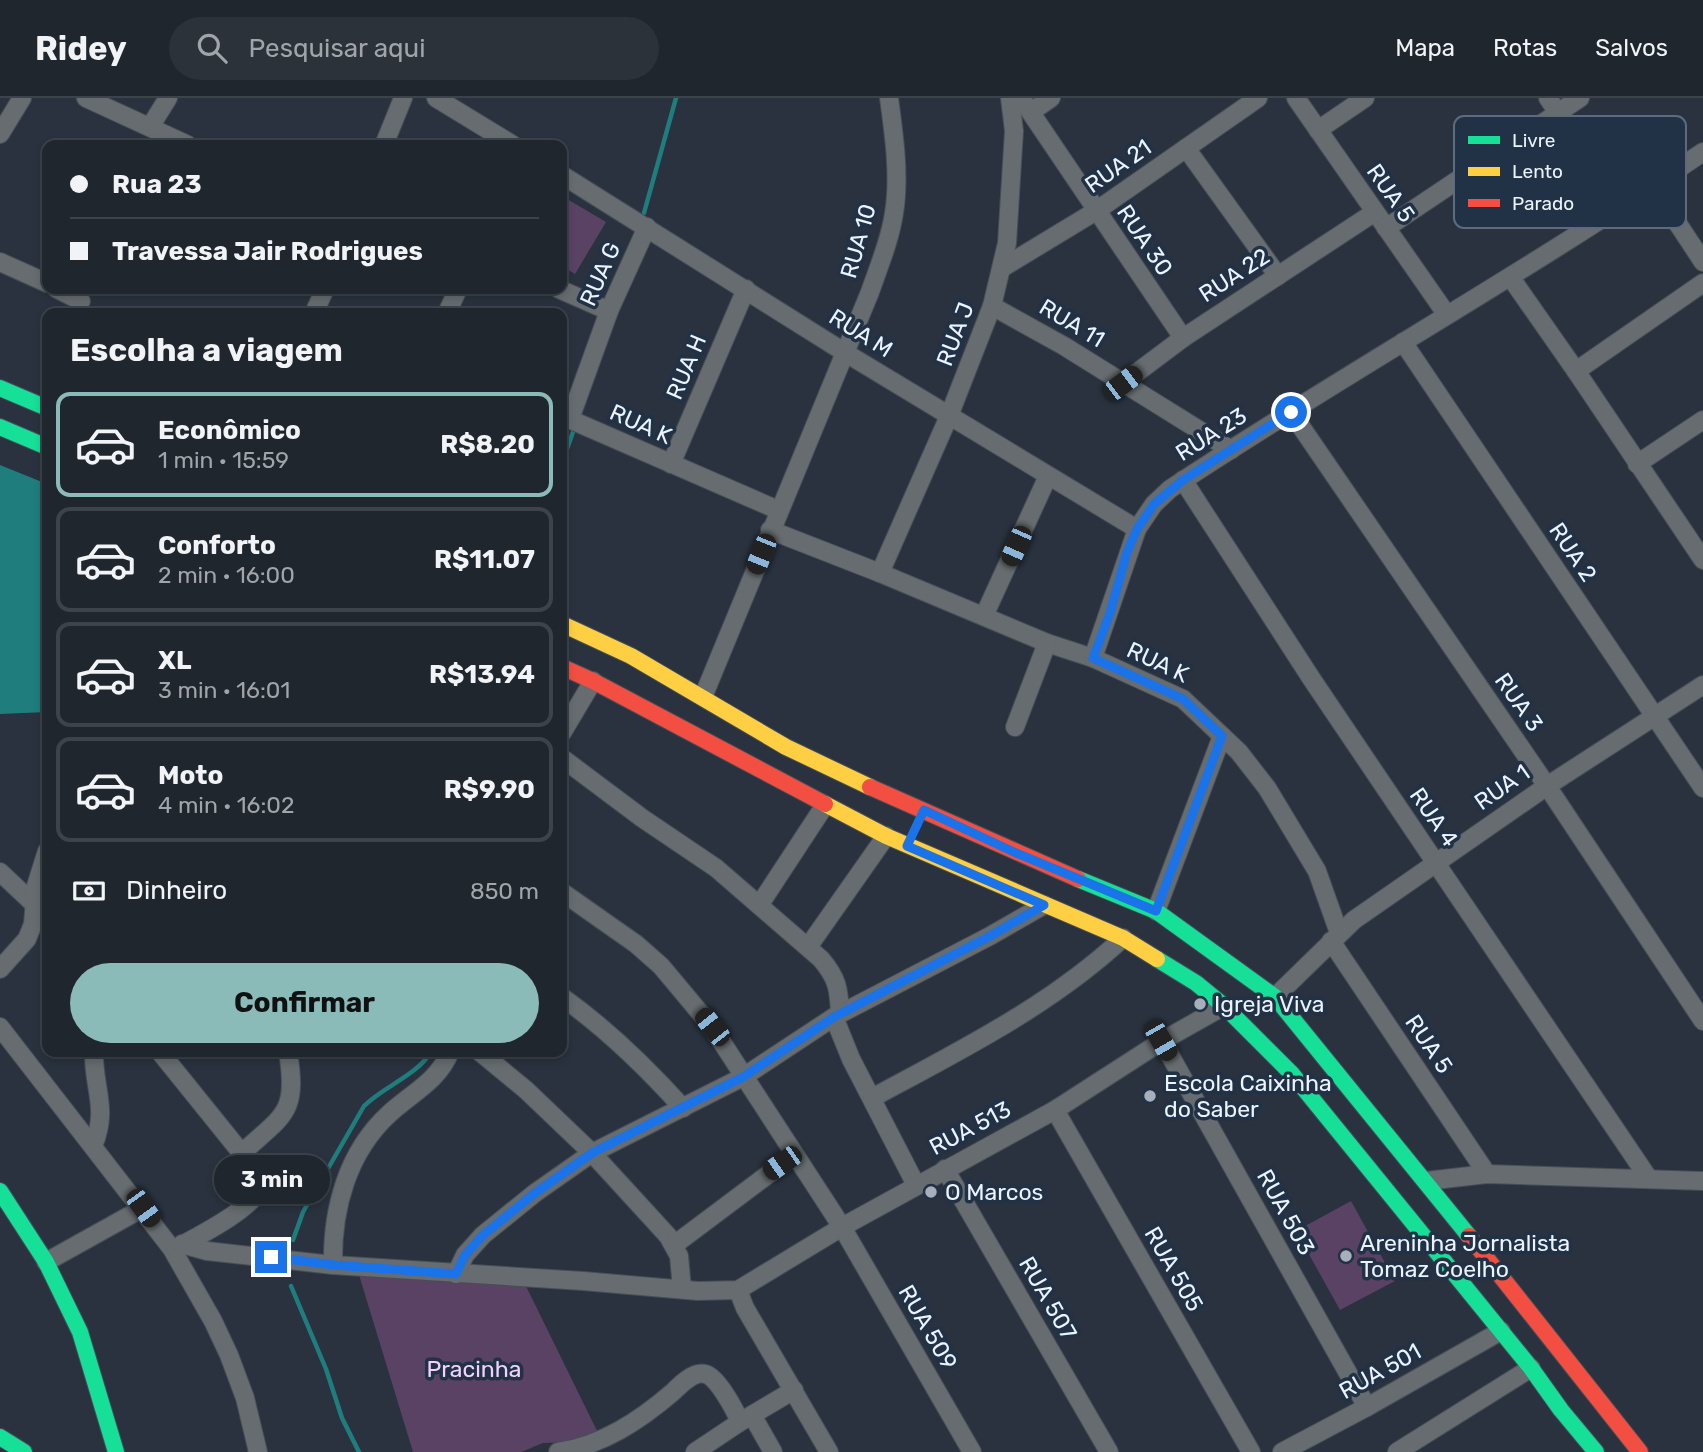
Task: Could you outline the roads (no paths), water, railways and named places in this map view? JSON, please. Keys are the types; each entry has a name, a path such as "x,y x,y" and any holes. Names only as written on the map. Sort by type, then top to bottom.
{"main road":[{"path":"0,388 42,406"},
{"path":"0,427 42,445"},
{"path":"567,626 631,656 703,697 786,747 869,806 915,828 1044,905 1123,938 1196,983 1224,1006 1292,1074 1531,1368 1576,1400 1640,1452"},
{"path":"567,669 825,804 869,806"},
{"path":"869,806 886,836 915,828 1016,853 1156,911 1275,997 1426,1181 1576,1400 1596,1452"},
{"path":"0,1191 46,1262 80,1332 116,1452"},
{"path":"0,1437 24,1452"}],"street":[{"path":"0,134 22,98"},
{"path":"86,98 177,140"},
{"path":"150,127 168,98"},
{"path":"386,140 403,98"},
{"path":"436,98 505,140"},
{"name":"RUA 10","path":"703,697 878,269 894,213 896,183 888,98"},
{"name":"RUA J","path":"880,573 949,416 992,306 1007,243 1014,131 1010,98"},
{"path":"1026,105 1051,98"},
{"name":"RUA 21","path":"1002,268 1097,211 1258,98"},
{"name":"RUA 5","path":"1296,98 1447,315"},
{"path":"1318,130 1366,98"},
{"path":"1538,116 1553,105 1580,98"},
{"name":"RUA 30","path":"1026,105 1183,338"},
{"path":"1186,148 1278,276"},
{"name":"RUA 23","path":"1686,164 1703,152"},
{"name":"RUA M","path":"567,178 844,352 1137,529"},
{"path":"1386,228 1454,178"},
{"name":"RUA 22","path":"1123,383 1183,338 1375,212"},
{"name":"RUA G","path":"567,416 609,311 647,227"},
{"name":"RUA 23","path":"1093,658 1137,529 1154,504 1183,480 1588,228"},
{"path":"1681,228 1703,262"},
{"path":"0,262 42,281"},
{"path":"1511,278 1701,554"},
{"path":"1576,371 1703,284"},
{"name":"RUA H","path":"671,464 746,289"},
{"path":"567,293 609,311"},
{"path":"67,294 81,301"},
{"name":"RUA 11","path":"992,306 1064,346 1231,450"},
{"name":"RUA 2","path":"1403,342 1703,788"},
{"name":"RUA 3","path":"1291,412 1547,786 1703,1021"},
{"name":"RUA K","path":"567,418 778,510"},
{"path":"1637,464 1703,420"},
{"path":"985,616 1048,476"},
{"name":"RUA 4","path":"1183,480 1311,678 1649,1179"},
{"name":"RUA K","path":"770,530 1047,643 1093,658 1183,699 1239,752 1267,788 1317,871 1335,937"},
{"path":"1015,727 1047,643"},
{"path":"567,725 593,681"},
{"name":"RUA 1","path":"1275,997 1354,920 1547,786 1703,685"},
{"path":"1156,911 1222,736"},
{"path":"567,762 642,818 716,868 808,947 833,973 838,985 837,1015 851,1059 916,1185"},
{"path":"760,905 825,804"},
{"path":"808,947 886,836"},
{"path":"0,969 27,939 33,924 36,886 42,867"},
{"path":"0,873 34,904"},
{"name":"RUA 509","path":"567,896 636,944 661,966 712,1027 842,1227 972,1452"},
{"path":"456,1274 465,1255 483,1235 535,1193 592,1153 743,1077 837,1015 1044,905"},
{"name":"RUA 5","path":"1335,937 1487,1174"},
{"path":"872,1098 1007,1023 1076,978 1123,938"},
{"path":"567,1001 641,1062 683,1108"},
{"name":"RUA 513","path":"738,1290 842,1227 1055,1110 1161,1041 1224,1006"},
{"path":"0,1027 93,1146 177,1247 229,1355 245,1398 258,1452"},
{"name":"RUA 503","path":"1161,1041 1367,1408"},
{"path":"93,1146 100,1130 102,1111 95,1057"},
{"path":"164,1057 242,1153 262,1184 260,1193 239,1210 177,1247"},
{"path":"242,1153 269,1129 289,1104 292,1088 289,1057"},
{"path":"334,1265 333,1238 339,1199 354,1163 389,1114 429,1083 447,1057"},
{"path":"486,1057 516,1081 592,1153 668,1236 679,1256 682,1289"},
{"name":"RUA 505","path":"1055,1110 1251,1452"},
{"path":"674,1245 794,1155"},
{"name":"RUA 507","path":"945,1169 1109,1452"},
{"path":"1426,1181 1487,1174 1703,1181"},
{"path":"46,1262 143,1208"},
{"path":"177,1247 334,1265 715,1292 738,1290 745,1308 829,1452"},
{"name":"RUA 501","path":"1282,1452 1367,1408 1501,1331"},
{"path":"1397,1452 1531,1368"},
{"path":"558,1452 621,1432 680,1386 700,1374 714,1378 773,1452"},
{"path":"695,1452 794,1390"}],"waterway":[{"path":"644,213 676,98"},
{"path":"567,449 573,432"},
{"path":"293,1240 303,1212 364,1106 417,1068 427,1057"},
{"path":"291,1286 326,1369 342,1418 359,1452"}],"place":[{"name":"Igreja Viva","path":"1200,1004"},
{"name":"Escola Caixinha do Saber","path":"1150,1096"},
{"name":"O Marcos","path":"931,1192"},
{"name":"Areninha Jornalista Tomaz Coelho","path":"1346,1256"}],"park label":[{"name":"Pracinha","path":"474,1369"}]}
